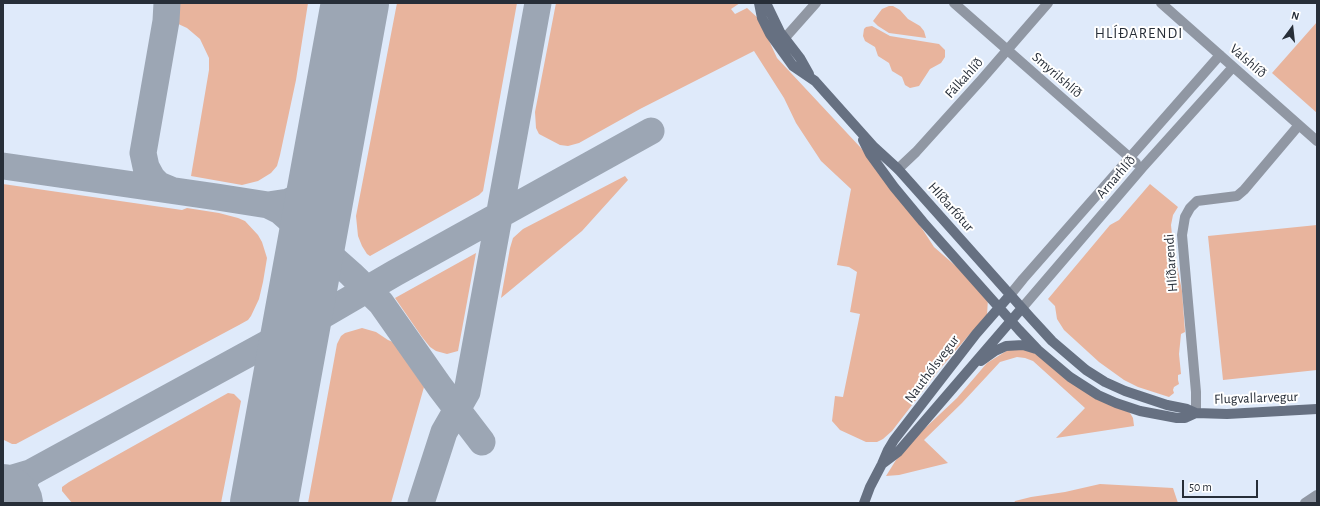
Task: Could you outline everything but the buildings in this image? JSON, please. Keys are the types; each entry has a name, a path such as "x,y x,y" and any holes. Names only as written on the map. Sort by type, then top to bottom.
{"street":[{"name":"Hlíðarfótur","path":"759,3 762,18 776,44 793,66 810,76"},
{"name":"Hlíðarfótur","path":"766,3 775,24 784,39 800,58 810,76 857,128 898,169 1022,308"},
{"path":"784,39 816,3"},
{"name":"Smyrilshlíð","path":"954,3 1142,168"},
{"name":"Fálkahlíð","path":"898,169 916,152 1048,3"},
{"name":"Valshlíð","path":"1161,3 1317,141"},
{"name":"Arnarhlíð","path":"1010,296 1220,55"},
{"name":"Arnarhlíð","path":"1022,308 1142,168 1233,67"},
{"name":"Hlíðarendi","path":"1196,413 1196,392 1182,235 1185,217 1190,208 1197,201 1237,196 1244,190 1299,125"},
{"name":"Hlíðarfótur","path":"857,128 870,154 894,187 999,308"},
{"name":"Nauthólsvegur","path":"864,503 870,486 894,440 976,334 1010,296"},
{"name":"Flugvallarvegur","path":"999,308 1038,350 1070,377 1098,395 1140,411 1163,416 1185,418 1196,413"},
{"name":"Flugvallarvegur","path":"1022,308 1052,340 1086,370 1105,382 1144,398 1187,409 1196,413 1227,414 1317,409"},
{"name":"Nauthólsvegur","path":"882,464 898,452 1022,308"},
{"path":"967,371 995,351 1006,346 1023,345 1038,350"},
{"path":"1305,503 1317,495"}],"shaded area":[{"path":"176,3 308,3 296,80 277,166 271,173 258,181 242,185 191,176 209,70 209,58 200,39 187,28 174,22"},
{"path":"397,3 517,3 483,191 479,195 370,256 362,246 358,236 356,216"},
{"path":"556,3 740,3 731,9 735,14 747,8 759,19 777,58 861,148 919,224 934,247 974,282 988,298 987,316 939,370 892,431 883,439 877,442 866,442 840,430 832,421 835,396 843,397 860,314 850,312 857,272 849,267 837,265 851,189 821,161 796,123 784,98 754,51 640,109 579,143 568,146 560,145 539,134 536,128 535,112"},
{"path":"893,6 900,10 908,19 920,26 924,31 926,38 889,33 878,26 873,21 882,9"},
{"path":"1317,22 1317,113 1272,73"},
{"path":"872,26 890,36 939,44 945,50 945,57 941,63 930,69 919,86 910,88 905,85 902,77 892,71 889,63 878,56 875,47 865,41 863,36 864,29"},
{"path":"625,176 628,180 582,231 501,298 513,238 523,229"},
{"path":"3,184 182,210 187,208 219,213 245,221 258,235 267,258 259,299 251,316 248,320 239,325 16,444 12,444 4,440"},
{"path":"1150,184 1178,207 1173,215 1171,225 1173,245 1182,291 1185,332 1181,334 1179,354 1181,374 1178,375 1179,384 1174,387 1174,393 1169,397 1138,387 1124,380 1099,362 1064,330 1057,319 1055,306 1048,299 1110,225 1119,220"},
{"path":"1317,225 1317,370 1223,380 1208,236"},
{"path":"476,253 458,351 447,354 436,351 430,347 422,337 395,298"},
{"path":"362,328 376,332 393,342 424,387 391,503 308,503 337,344 341,336 345,333"},
{"path":"1019,348 1034,353 1130,413 1133,418 1134,426 1056,438 1085,408 1033,361 1017,357 1000,362 962,403 924,440 948,463 899,475 886,476 896,460 910,444 957,398 987,363 1008,350"},
{"path":"228,393 234,394 241,401 221,503 72,503 62,491 62,487 69,482"},
{"path":"1100,484 1173,488 1178,503 1014,503 1015,501 1031,497 1065,492"}],"taxiway":[{"path":"167,3 166,21 143,153 146,167 152,178 159,185 171,190"},
{"path":"421,503 444,432 467,392 538,3"},
{"path":"286,379 300,335 316,319 395,273 651,131"},
{"path":"268,205 288,202 299,197 310,188 325,165"},
{"path":"3,166 268,205 280,211 351,274 381,303 440,387 482,442"},
{"path":"320,191 319,229 324,246 330,253"},
{"path":"295,225 301,234 305,248 307,267"},
{"path":"3,481 30,473 270,342 285,331 299,309"},
{"path":"21,503 22,491 26,478 30,473"}],"runway":[{"path":"264,503 355,3"},
{"path":"3,498 9,503"}],"district":[{"name":"HLÍÐARENDI","path":"1139,33"}]}
